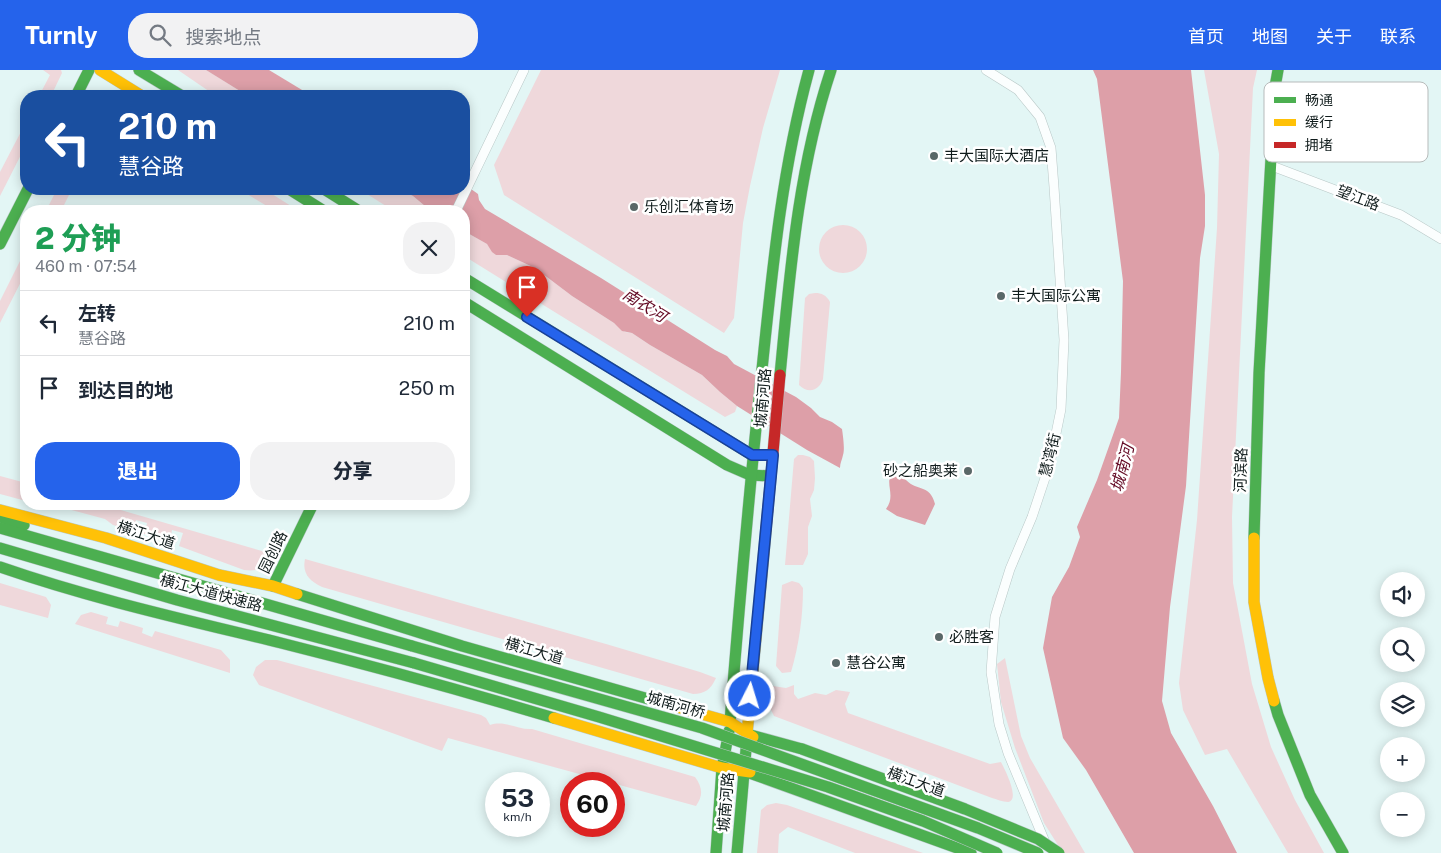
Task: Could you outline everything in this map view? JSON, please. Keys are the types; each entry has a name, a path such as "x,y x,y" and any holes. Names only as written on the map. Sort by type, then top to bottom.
{"main road":[{"path":"79,90 89,70"},
{"path":"100,70 132,90"},
{"path":"139,70 172,90"},
{"name":"城南河路","path":"716,853 722,768 730,722 750,475 769,292 788,149 809,70"},
{"name":"城南河路","path":"736,853 796,222 814,123 831,70"},
{"name":"河滨路","path":"1272,162 1259,374 1253,561 1254,602 1266,669 1278,714 1310,795 1343,853"},
{"path":"0,244 25,195"},
{"path":"299,195 314,205"},
{"path":"334,195 349,205"},
{"path":"470,282 752,455 773,455"},
{"path":"470,306 727,465 750,475 771,476"},
{"name":"横江大道","path":"0,510 106,538 219,575 273,586 472,649 730,722 747,734 772,746 949,809 1049,852"},
{"name":"园创路","path":"273,586 310,510"},
{"path":"0,517 126,559 174,578"},
{"name":"横江大道快速路","path":"0,528 412,646"},
{"name":"横江大道快速路","path":"0,548 177,600 414,663 828,787 923,821 997,853"},
{"path":"0,558 177,600"},
{"path":"0,567 174,618 451,687 722,768 764,774 792,782 948,838 984,853"},
{"name":"城南河桥","path":"412,646 702,728 1049,852"},
{"path":"747,734 802,749 965,809 1038,839 1049,852"},
{"path":"744,771 971,853"}],"street":[{"path":"470,183 524,70"},
{"name":"慧湾街","path":"986,70 1018,90 1040,118 1051,148 1064,340 1061,409 1050,463 1032,517 1010,569 995,617 991,672 998,724 1049,852"},
{"name":"望江路","path":"1272,166 1401,215 1441,239"}],"shaded area":[{"path":"43,70 61,70 62,73 54,90 42,90 50,75"},
{"path":"178,70 206,70 238,90 207,90"},
{"name":"乐创汇体育场","path":"541,70 780,70 763,128 743,223 734,318 724,333 504,195 494,165"},
{"path":"1204,70 1257,70 1253,88 1232,517 1233,583 1252,684 1271,747 1295,800 1324,853 1288,853 1227,749 1205,755 1183,710 1179,683 1197,520 1217,228 1219,154"},
{"path":"20,134 20,157 0,196 0,172"},
{"path":"54,195 69,195 64,205 49,205"},
{"path":"249,195 274,195 289,205 265,205"},
{"path":"369,195 411,195 424,205 384,205"},
{"path":"843,225 852,227 860,232 865,240 867,249 865,258 860,266 852,271 843,273 834,271 826,266 821,258 819,249 821,240 826,232 834,227"},
{"path":"470,234 487,244 496,255 507,255 535,268 625,332 632,333 702,375 737,406 735,412 725,417 470,260"},
{"path":"20,261 20,284 0,323 0,301"},
{"path":"809,294 824,295 830,302 823,379 816,389 806,390 799,385 805,298"},
{"path":"798,455 810,457 814,461 815,478 814,490 810,499 812,516 808,527 808,554 803,565 785,565 794,459"},
{"path":"0,476 20,481 20,499 0,494"},
{"path":"71,510 121,510 276,555 263,568 244,570 179,546 183,533 172,530 171,535 178,537 176,543 137,532 139,526 146,528 147,523 136,520 134,531 113,525 105,519"},
{"path":"305,559 606,644 716,678 707,690 693,694 322,587 313,582 308,576 304,564"},
{"path":"792,581 799,583 803,588 801,620 791,672 782,673 776,666 782,585"},
{"path":"0,583 46,597 51,605 48,618 0,605"},
{"path":"91,612 108,617 106,624 118,627 120,621 143,628 142,633 152,637 155,631 221,650 230,660 230,673 75,624 81,615"},
{"path":"1005,658 1021,736 1030,758 1085,853 1063,853 1044,823 1015,748 1001,702 997,664"},
{"path":"265,660 277,660 481,715 486,718 490,725 506,724 532,729 695,777 701,788 700,799 696,806 625,787 625,772 572,772 448,738 442,751 259,685 253,675 256,667"},
{"path":"794,685 794,694 798,699 815,693 826,695 836,690 850,692 845,704 848,713 990,764 1001,762 1012,790 1012,800 1006,802 992,798 774,716 770,708 773,686 786,688"},
{"path":"776,803 787,805 923,853 855,853 788,827 779,834 778,853 757,853 761,810 767,805"}],"water":[{"path":"206,70 269,70 302,90 238,90"},
{"name":"城南河","path":"1093,70 1191,70 1205,195 1205,226 1200,258 1186,486 1170,607 1162,701 1171,733 1213,806 1237,853 1134,853 1086,770 1063,738 1043,648 1052,597 1069,567 1080,537 1077,527 1097,480 1119,418 1123,281 1097,79"},
{"path":"470,188 478,194 479,200 485,209 727,356 734,364 796,397 820,417 842,429 844,449 840,468 807,450 737,406 702,375 632,333 622,331 614,323 572,296 535,268 507,255 496,255 487,244 470,234 470,205 424,205 411,195 470,195"},
{"path":"897,467 910,484 927,491 933,498 935,504 925,525 897,516 886,509 890,498 890,477"}],"traffic: fast":[{"path":"79,90 89,70"},
{"path":"139,70 172,90"},
{"path":"730,722 752,465 774,262 784,185 809,70"},
{"path":"780,375 792,259 803,183 820,107 831,70"},
{"path":"1276,82 1278,70"},
{"path":"1254,538 1259,373 1271,162"},
{"path":"0,244 25,195"},
{"path":"299,195 314,205"},
{"path":"334,195 349,205"},
{"path":"470,282 752,455 773,455"},
{"path":"470,306 727,465 750,475 771,476"},
{"path":"273,586 310,510"},
{"path":"0,517 24,525"},
{"path":"0,528 412,646"},
{"path":"0,548 177,600 414,663"},
{"path":"0,567 105,599 452,688 554,718"},
{"path":"297,594 462,646 652,700"},
{"path":"412,646 702,728 978,828 1038,853"},
{"path":"414,663 828,787 923,821 997,853"},
{"path":"1274,701 1310,795 1343,853"},
{"path":"716,853 722,768 729,731"},
{"path":"747,734 802,749"},
{"path":"737,853 747,738"},
{"path":"802,749 965,809 1038,839 1059,853"},
{"path":"744,771 971,853"}],"traffic: slow":[{"path":"100,70 132,90"},
{"path":"0,510 106,538 219,575 273,586 297,594"},
{"path":"747,734 766,530"},
{"path":"1254,538 1254,602 1274,701"},
{"path":"652,700 730,722 753,737"},
{"path":"554,718 722,768 750,772"}],"traffic: jam":[{"path":"766,530 780,375"}],"place":[{"name":"丰大国际大酒店","path":"934,156"},
{"name":"乐创汇体育场","path":"634,207"},
{"name":"丰大国际公寓","path":"1001,296"},
{"name":"砂之船奥莱","path":"968,471"},
{"name":"必胜客","path":"939,637"},
{"name":"慧谷公寓","path":"836,663"}],"route":[{"path":"527,317 752,455 773,455 750,696"}],"water label":[{"name":"南农河","path":"645,305"}]}
